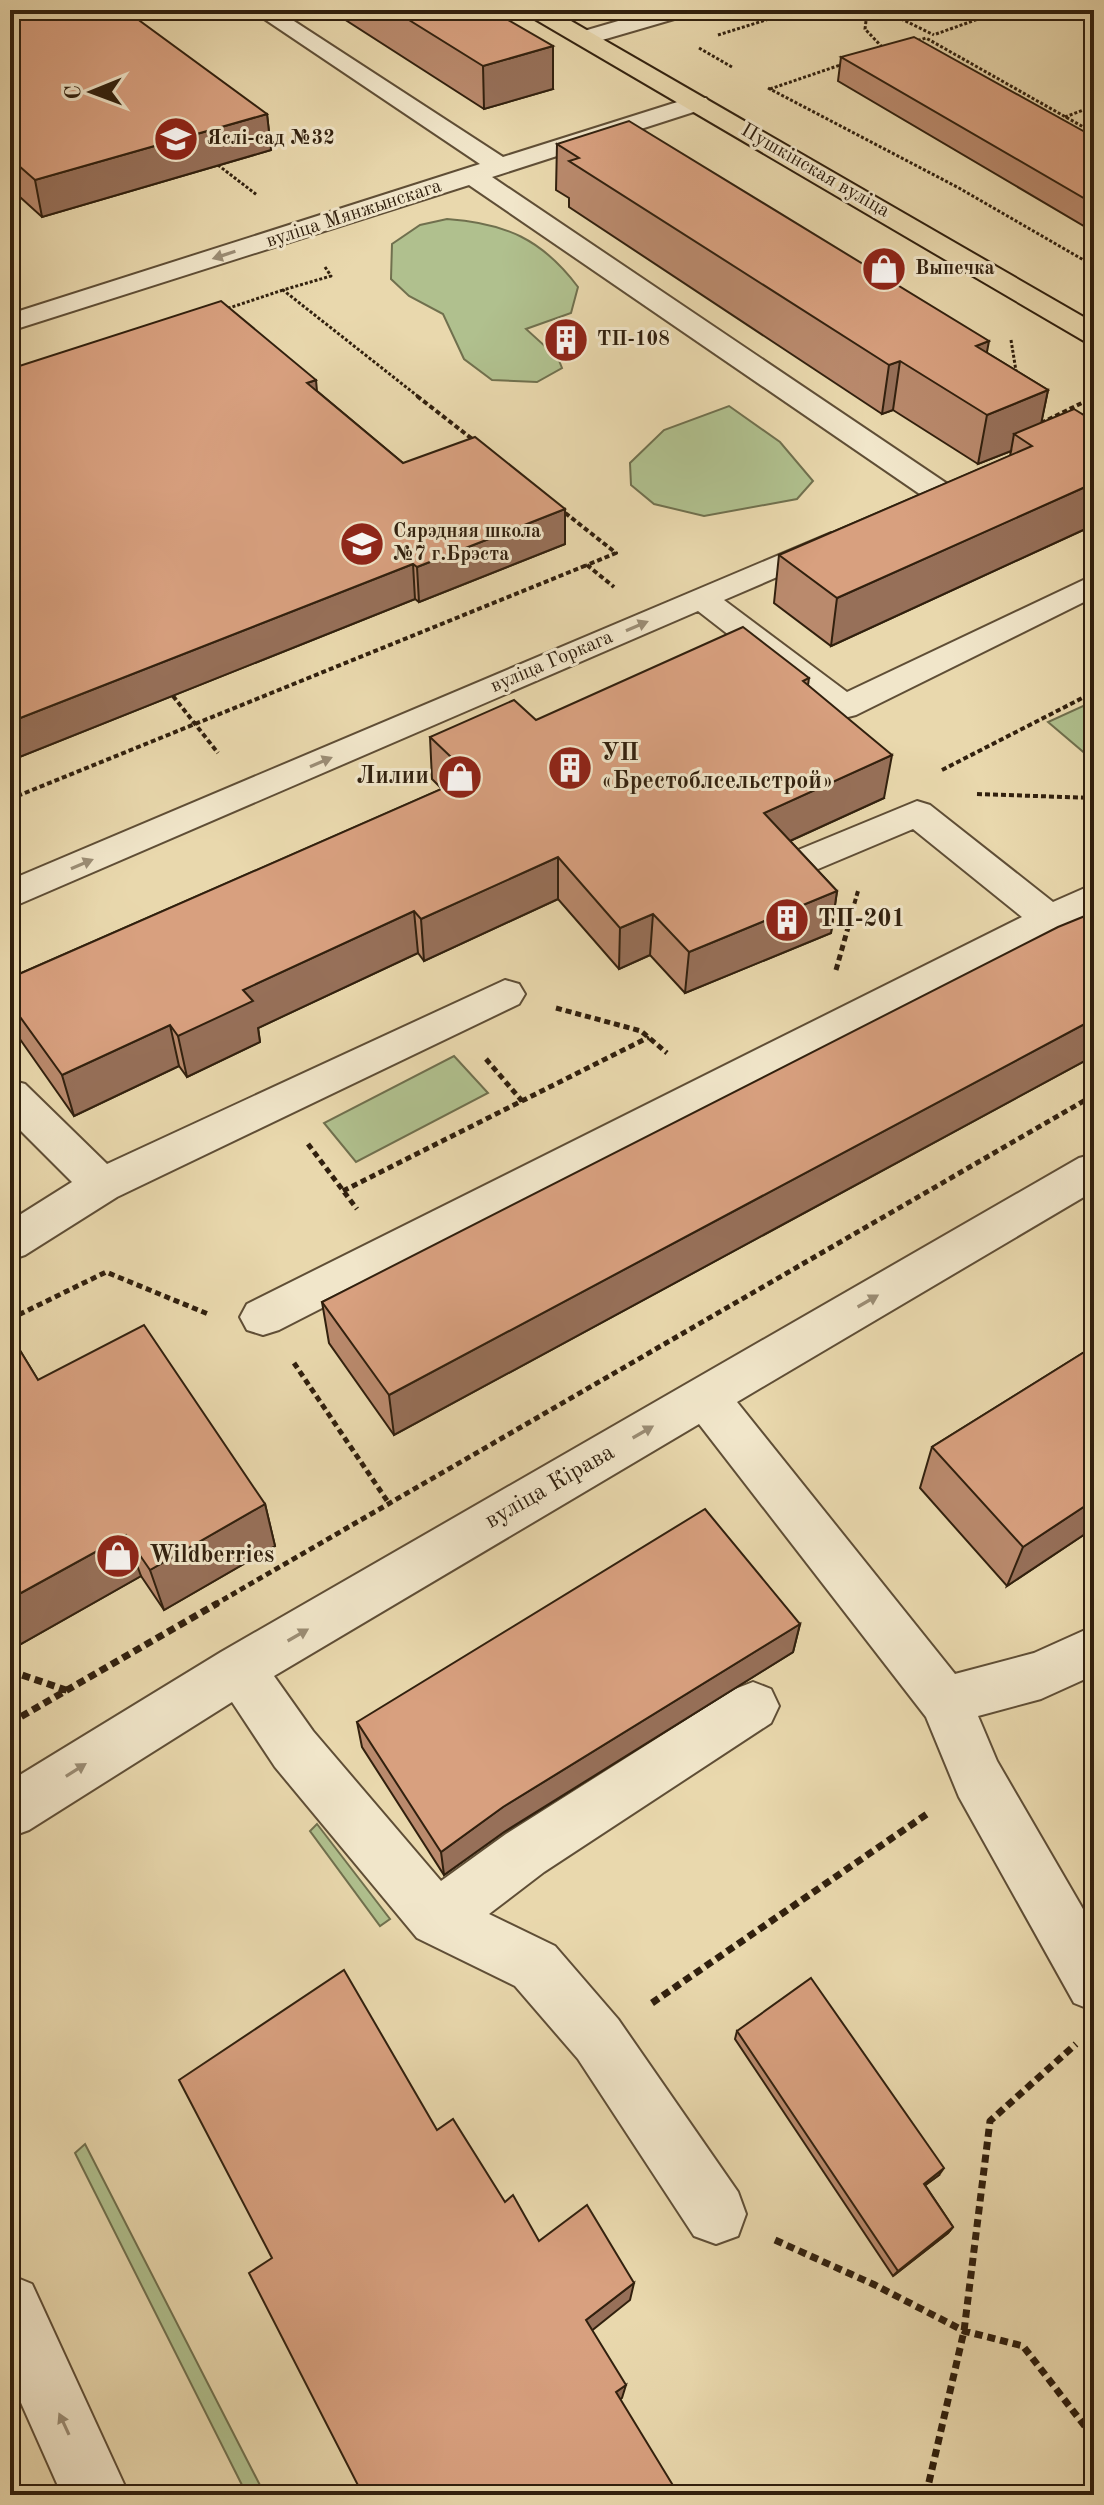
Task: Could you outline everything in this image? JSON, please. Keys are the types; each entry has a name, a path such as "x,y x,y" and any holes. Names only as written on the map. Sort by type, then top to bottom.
{"main road":[{"name":"Пушкінская вуліца","path":"536,10 1094,335"}],"street":[{"path":"262,10 501,167"},
{"path":"585,38 680,10"},
{"name":"вуліца Мянжынскага","path":"10,323 698,103"},
{"path":"473,176 941,494"},
{"name":"вуліца Горкага","path":"10,895 855,532"},
{"path":"701,598 844,707 1094,585"},
{"path":"799,864 917,813 1094,954"},
{"path":"243,1319 389,1251 1094,897"},
{"path":"10,1243 102,1185 505,994"},
{"path":"10,1095 102,1185"},
{"name":"вуліца Кірава","path":"10,1811 239,1669 1094,1170"},
{"path":"705,1396 945,1701 978,1779 1094,1983"},
{"path":"945,1701 1041,1675 1094,1650"},
{"path":"239,1669 294,1749 437,1918 535,1966 598,2039 716,2214"},
{"path":"437,1918 525,1853 753,1706"},
{"path":"10,2306 96,2495"}],"path":[{"path":"874,54 887,50 876,44 865,29 866,21 876,10"},
{"path":"883,10 936,34"},
{"path":"913,42 1004,10"},
{"path":"926,38 1094,133"},
{"path":"691,43 743,74"},
{"path":"953,61 966,61"},
{"path":"770,89 847,63"},
{"path":"757,81 959,188 1094,266"},
{"path":"1065,117 1094,106"},
{"path":"212,161 301,231 307,250 318,258 331,276 222,310"},
{"path":"283,290 482,447"},
{"path":"1008,327 1019,386"},
{"path":"10,799 616,553 555,505"},
{"path":"587,565 614,587"},
{"path":"917,813 901,791 1094,692"},
{"path":"173,696 227,763"},
{"path":"975,793 1094,798"},
{"path":"817,1037 874,832"},
{"path":"505,994 641,1031 709,1092"},
{"path":"343,1191 649,1037"},
{"path":"10,1723 1094,1095"},
{"path":"278,1104 389,1251"},
{"path":"10,1319 106,1272 243,1319"},
{"path":"290,1357 390,1505"},
{"path":"10,1671 69,1691"},
{"path":"598,2039 978,1779"},
{"path":"926,2495 964,2331 990,2121 1082,2038"},
{"path":"716,2214 875,2285 964,2331 1023,2346 1094,2438"}],"green space":[{"path":"447,219 487,225 521,236 550,257 578,287 571,313 526,329 558,358 562,368 537,382 492,380 464,359 443,314 409,296 391,279 392,244 420,225"},
{"path":"729,406 780,442 813,481 797,499 704,516 654,504 631,485 630,463 664,430"},
{"path":"1094,701 1094,761 1048,722"},
{"path":"454,1056 488,1093 356,1162 324,1123"},
{"path":"317,1824 390,1919 380,1926 310,1831"},
{"path":"85,2144 265,2495 247,2495 75,2153"}],"building":[{"path":"10,10 125,10 267,114 35,180 10,158"},
{"path":"393,10 491,10 553,46 483,66"},
{"path":"914,37 1094,137 1094,204 841,57"},
{"path":"629,121 989,341 976,346 1048,390 987,415 900,361 889,365 569,161 579,158 557,144"},
{"path":"221,301 316,380 307,383 403,463 475,437 565,509 417,567 413,564 10,722 10,369"},
{"path":"1074,409 1094,419 1094,483 837,598 779,555 1032,446 1014,434"},
{"path":"743,627 809,678 803,681 892,755 764,813 837,891 689,952 653,914 620,928 558,857 421,919 414,911 243,990 253,1001 178,1036 170,1025 62,1075 10,1003 10,978 471,776 430,737 514,700 536,720"},
{"path":"1085,916 1094,922 1094,1019 389,1395 322,1302 1058,927"},
{"path":"144,1325 265,1504 150,1570 126,1535 10,1599 10,1334 38,1380"},
{"path":"1094,1346 1094,1500 1023,1547 932,1447"},
{"path":"705,1509 800,1624 503,1807 441,1852 357,1722"},
{"path":"344,1970 437,2130 453,2119 505,2202 513,2195 539,2241 587,2205 634,2283 586,2320 626,2385 616,2392 674,2487 665,2495 363,2495 249,2273 272,2258 179,2080"},
{"path":"811,1978 944,2168 924,2184 953,2227 898,2271 737,2031"}],"place":[{"name":"Яслі-сад №32","path":"176,139"},
{"name":"Выпечка","path":"884,269"},
{"name":"ТП-108","path":"566,340"},
{"name":"Сярэдняя школа №7 г.Брэста","path":"362,544"},
{"name":"УП «Брестоблсельстрой»","path":"570,768"},
{"name":"Лилии","path":"460,777"},
{"name":"ТП-201","path":"787,920"},
{"name":"Wildberries","path":"118,1556"}]}
